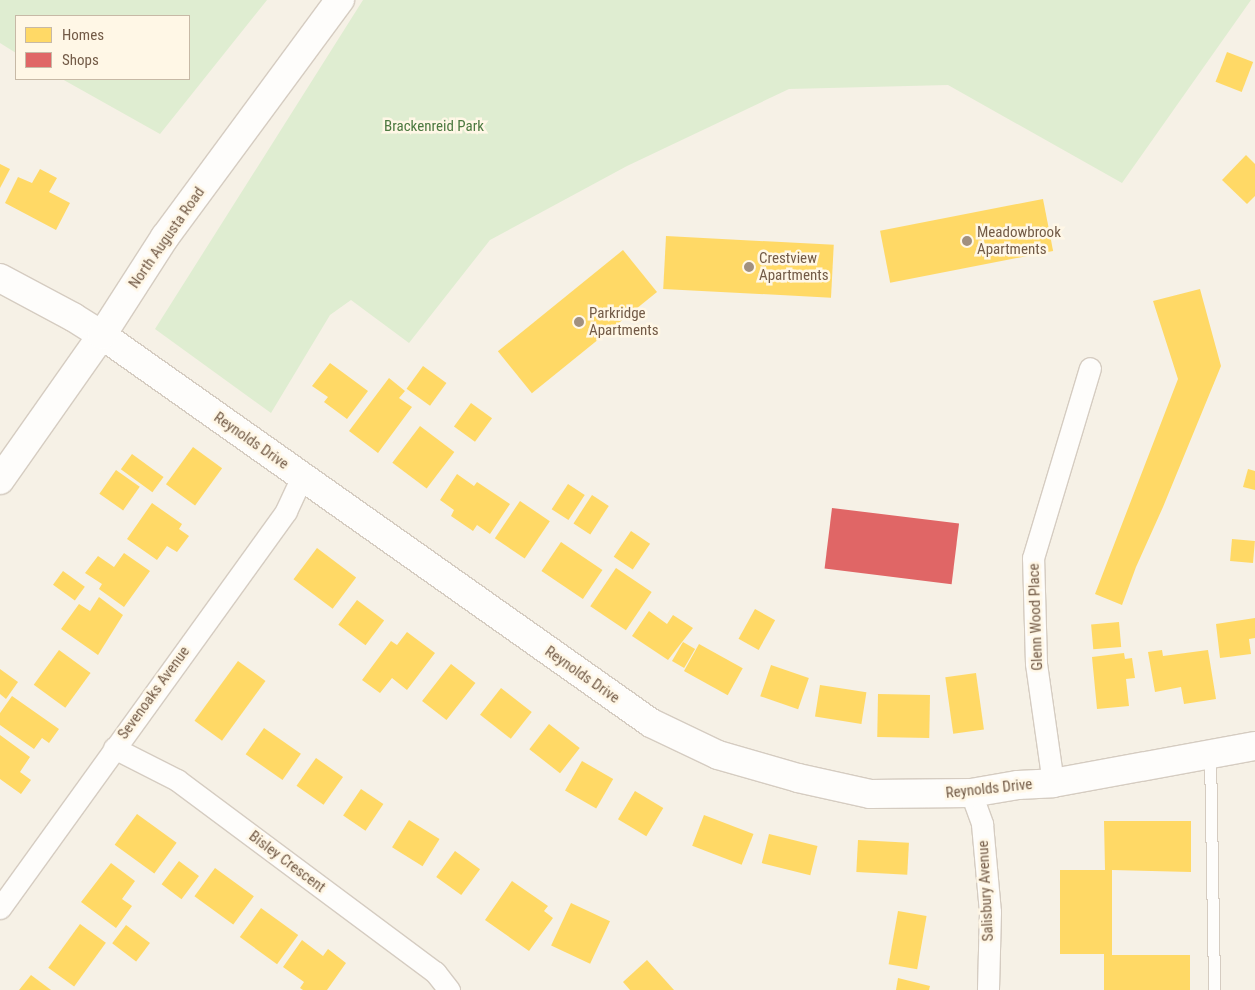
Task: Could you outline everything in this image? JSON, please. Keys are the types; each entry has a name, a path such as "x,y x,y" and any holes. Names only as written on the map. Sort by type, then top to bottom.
{"street":[{"name":"North Augusta Road","path":"0,480 102,335 165,237 340,0"},
{"name":"Reynolds Drive","path":"0,278 73,317 102,335 651,723 718,755 816,782 870,794 971,793 1018,785 1054,783 1255,746"},
{"name":"Glenn Wood Place","path":"1054,783 1036,663 1033,558 1090,368"},
{"name":"Sevenoaks Avenue","path":"0,908 286,512 302,476"},
{"name":"Bisley Crescent","path":"114,748 177,780 435,972 449,990"},
{"name":"Salisbury Avenue","path":"971,793 982,824 990,912 988,990"}],"lane":[{"path":"1210,753 1214,990"}],"green space":[{"path":"0,0 267,0 160,134 64,80 190,80 190,15 15,15 15,52 0,43"},
{"name":"Brackenreid Park","path":"363,0 1251,0 1122,183 948,85 789,89 627,166 490,240 409,343 351,300 330,315 271,413 155,329"}],"building: Homes":[{"path":"1227,52 1253,62 1242,92 1216,82"},
{"path":"1246,155 1255,164 1255,196 1247,204 1222,180"},
{"path":"0,164 10,169 0,188"},
{"path":"40,169 57,178 49,192 70,203 56,230 5,203 18,177 32,183"},
{"name":"Meadowbrook Apartments","path":"1043,199 1053,251 890,283 880,231"},
{"name":"Crestview Apartments","path":"666,236 834,245 831,298 663,289"},
{"name":"Parkridge Apartments","path":"623,250 657,292 532,393 498,351"},
{"path":"1200,289 1221,366 1136,567 1122,605 1095,594 1178,379 1153,301"},
{"path":"330,363 368,391 347,419 324,402 328,397 312,386"},
{"path":"423,366 446,383 430,406 407,389"},
{"path":"389,378 405,391 399,398 412,407 378,453 349,431"},
{"path":"471,403 492,418 475,442 454,426"},
{"path":"420,426 454,452 427,489 392,463"},
{"path":"193,447 222,468 195,505 166,484"},
{"path":"132,454 164,477 152,492 121,469"},
{"path":"1248,469 1255,471 1255,490 1243,487"},
{"path":"116,470 140,487 123,510 99,494"},
{"path":"457,474 474,486 477,482 510,504 490,534 477,525 473,531 451,516 454,510 440,500"},
{"path":"568,484 585,495 568,520 552,509"},
{"path":"592,495 609,506 590,534 573,524"},
{"path":"520,501 550,521 525,558 495,538"},
{"path":"152,503 182,524 179,529 189,536 177,552 167,546 157,560 127,539"},
{"path":"631,531 650,544 633,570 614,557"},
{"path":"1232,539 1255,541 1253,563 1230,561"},
{"path":"561,542 602,570 583,599 541,571"},
{"path":"317,548 356,577 333,609 294,579"},
{"path":"124,553 150,571 124,607 99,589 102,584 85,573 98,556 114,567"},
{"path":"616,568 652,592 626,630 590,606"},
{"path":"63,571 85,587 75,601 53,585"},
{"path":"99,597 123,615 98,655 61,629 79,604 90,611"},
{"path":"357,600 384,620 365,645 338,625"},
{"path":"755,609 775,620 759,650 739,639"},
{"path":"649,611 667,624 673,615 693,628 668,660 632,636"},
{"path":"1255,618 1255,638 1249,639 1251,654 1220,658 1216,624"},
{"path":"1119,622 1121,647 1093,649 1091,624"},
{"path":"407,632 435,653 407,690 392,678 380,693 362,680 391,641 397,645"},
{"path":"683,642 695,649 684,668 672,661"},
{"path":"699,644 743,668 728,695 684,671"},
{"path":"59,650 91,673 65,708 34,685"},
{"path":"1162,650 1163,656 1208,650 1216,699 1184,704 1181,687 1155,692 1148,652"},
{"path":"1124,653 1125,659 1132,658 1135,678 1126,679 1129,706 1097,709 1092,657"},
{"path":"238,661 266,681 222,741 195,721"},
{"path":"451,664 475,683 446,720 422,701"},
{"path":"771,665 809,678 798,709 760,696"},
{"path":"0,669 18,682 6,699 0,694"},
{"path":"976,673 984,729 953,734 945,677"},
{"path":"820,685 866,692 861,724 815,717"},
{"path":"501,688 532,712 511,739 480,715"},
{"path":"878,694 930,695 929,738 877,737"},
{"path":"12,696 59,729 49,743 42,738 34,749 0,725 0,713"},
{"path":"549,724 580,748 560,773 529,749"},
{"path":"264,728 301,754 283,780 246,754"},
{"path":"0,735 30,757 20,772 31,780 21,794 0,779"},
{"path":"316,758 343,777 324,805 296,786"},
{"path":"582,761 613,779 596,808 565,790"},
{"path":"361,789 383,804 365,831 343,816"},
{"path":"635,791 663,808 646,836 618,819"},
{"path":"137,814 177,843 154,874 115,845"},
{"path":"704,815 753,834 742,865 692,846"},
{"path":"409,820 440,839 423,866 392,847"},
{"path":"1104,821 1191,821 1191,872 1112,870 1112,955 1190,955 1190,990 1104,990 1104,954 1060,954 1060,870 1105,870"},
{"path":"769,834 818,846 810,875 762,863"},
{"path":"858,840 909,843 907,875 856,872"},
{"path":"455,851 480,869 461,895 436,877"},
{"path":"179,861 199,876 182,899 162,884"},
{"path":"111,863 135,881 122,899 132,906 116,928 81,902"},
{"path":"215,868 254,896 233,925 194,896"},
{"path":"512,881 548,906 544,911 553,918 529,951 485,920"},
{"path":"571,903 610,921 590,964 551,946"},
{"path":"261,908 298,935 277,964 240,937"},
{"path":"898,911 927,916 917,969 889,964"},
{"path":"80,924 106,943 74,986 48,968"},
{"path":"126,925 150,943 136,961 112,943"},
{"path":"302,940 323,956 328,949 346,963 327,990 303,990 300,988 304,982 283,967"},
{"path":"647,960 674,990 630,990 623,982"},
{"path":"31,975 51,990 19,990"},
{"path":"898,978 930,986 929,990 896,990"}],"building: Shops":[{"path":"832,508 959,524 952,584 825,569"}],"place":[{"name":"Meadowbrook Apartments","path":"967,241"},
{"name":"Crestview Apartments","path":"749,267"},
{"name":"Parkridge Apartments","path":"579,322"}]}
